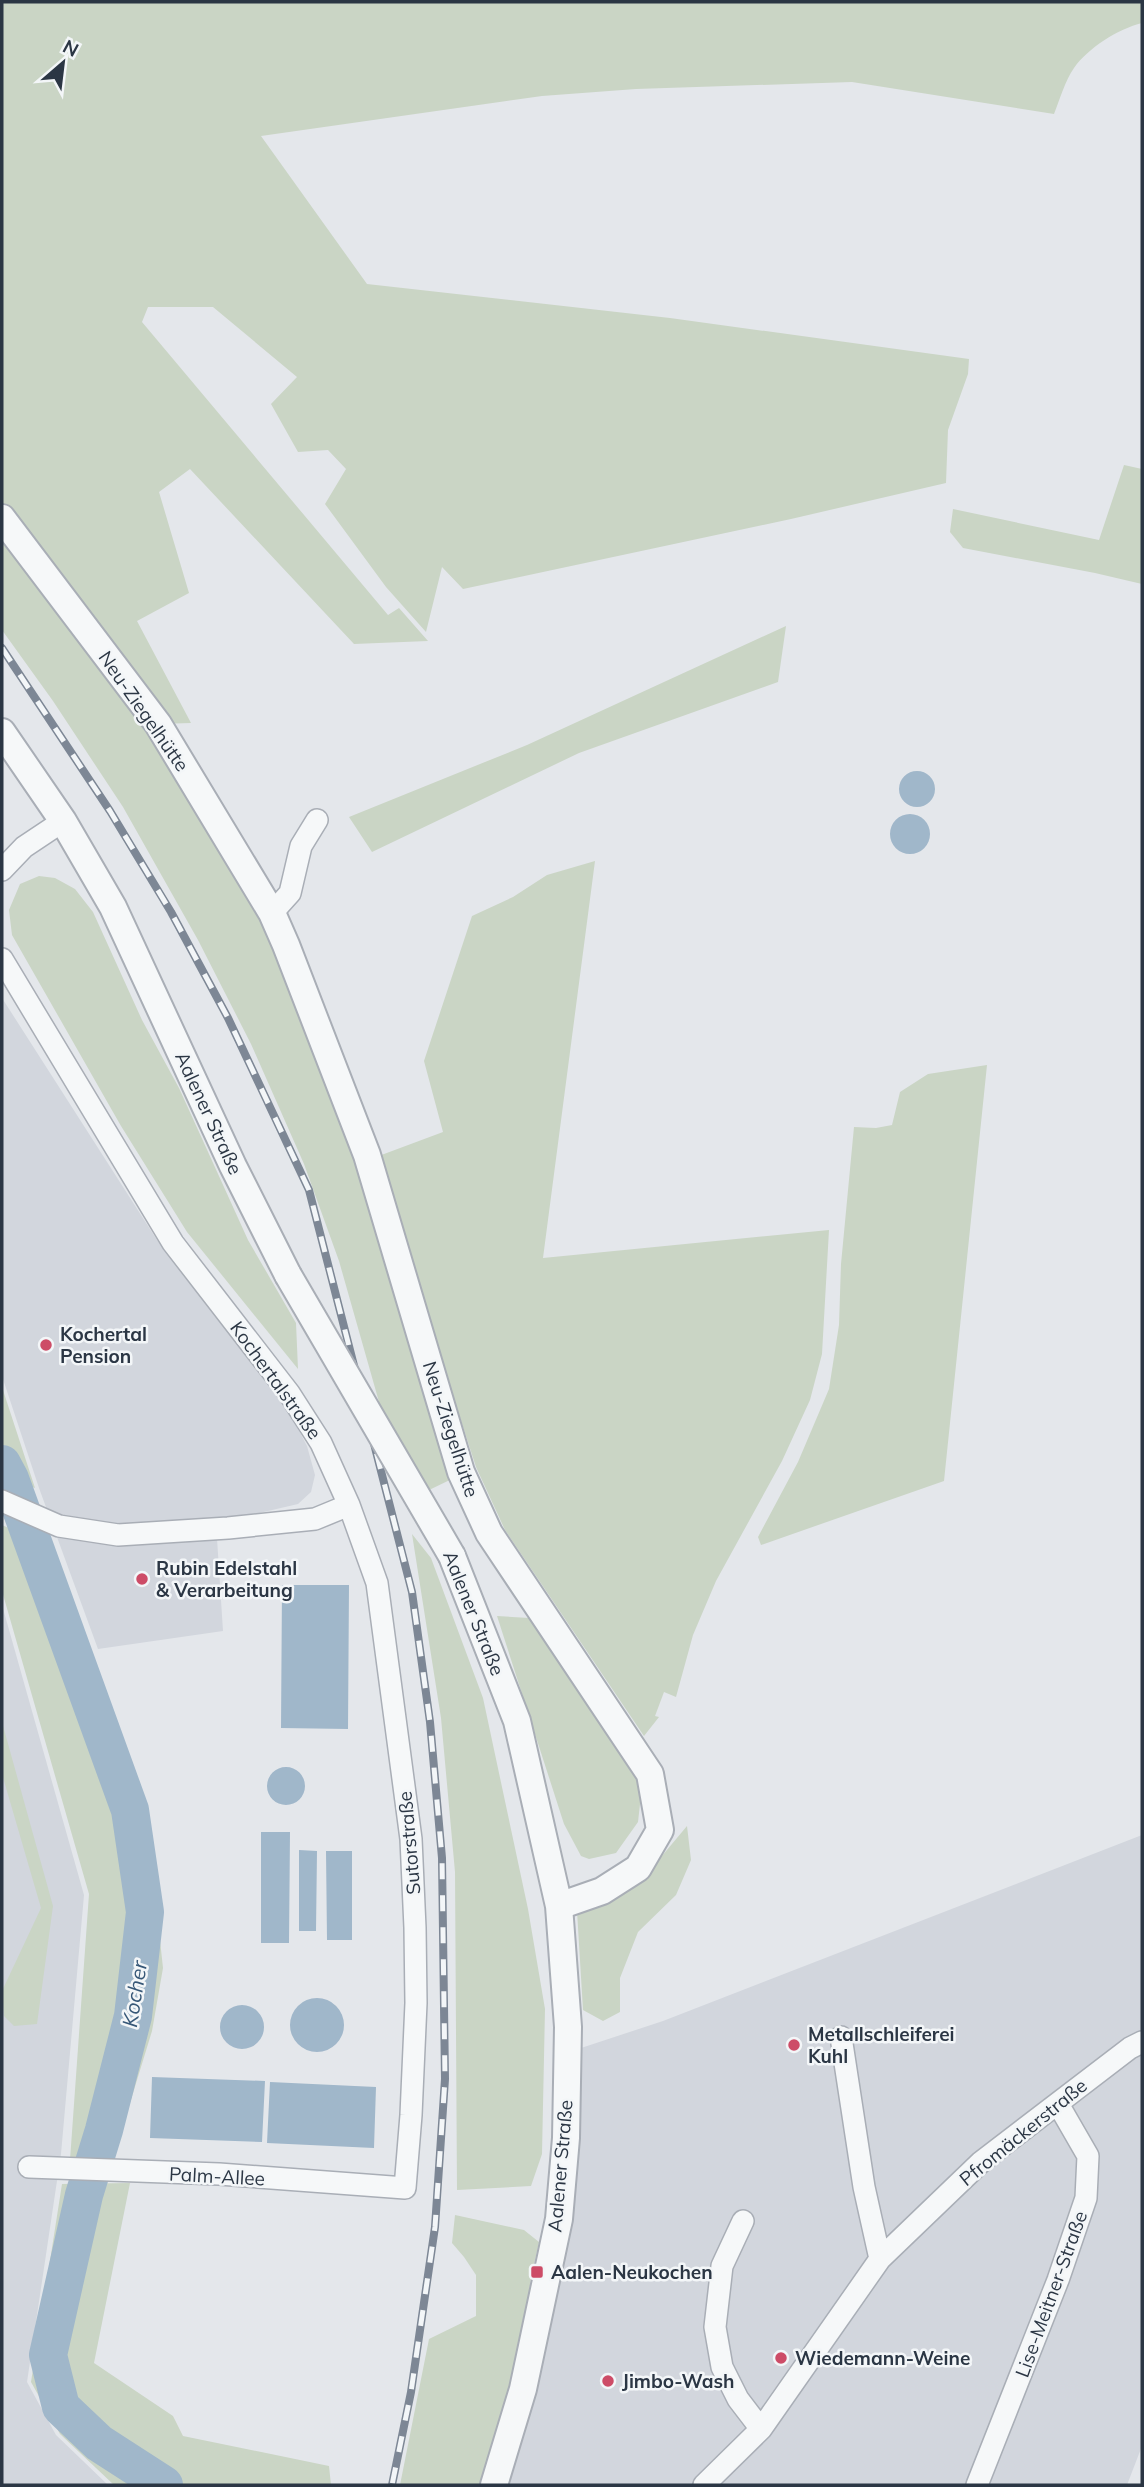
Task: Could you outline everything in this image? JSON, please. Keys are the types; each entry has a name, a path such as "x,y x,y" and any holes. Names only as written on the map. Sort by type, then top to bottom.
{"street":[{"name":"Neu-Ziegelhütte","path":"2,518 158,724 272,913 367,1155 461,1472 489,1533 650,1774 660,1830 638,1868 602,1891 559,1906"},
{"name":"Aalener Straße","path":"2,732 63,821 113,907 233,1166 288,1275 452,1556 517,1721 559,1906 568,2027 566,2138 559,2219 523,2389 494,2485"},
{"path":"272,913 290,893 301,846 317,820"},
{"path":"2,870 24,847 63,821"},
{"name":"Kochertalstraße","path":"2,959 173,1243 289,1393 321,1443 349,1505"},
{"path":"2,1501 59,1526 118,1535 220,1529 315,1518 349,1505"},
{"name":"Sutorstraße","path":"349,1505 377,1583 411,1839 416,2003 405,2188"},
{"path":"841,2037 864,2187 880,2259"},
{"name":"Pfromäckerstraße","path":"704,2485 761,2428 880,2259 981,2162 1130,2048 1142,2042"},
{"name":"Lise-Meitner-Straße","path":"977,2485 1058,2280 1086,2198 1088,2156 1058,2104"},
{"name":"Palm-Allee","path":"29,2167 219,2175 405,2188"},
{"path":"743,2221 722,2266 715,2327 722,2367 738,2399 761,2428"}],"shaded area":[{"path":"2,998 157,1240 281,1396 307,1446 315,1475 311,1492 298,1504 216,1523 223,1631 98,1649 39,1488 2,1376"},
{"path":"2,1605 84,1895 61,2154 27,2382 56,2435 108,2485 2,2485"},
{"path":"1142,1835 1142,2446 1127,2485 503,2485 575,2050 663,2021"}],"green space":[{"path":"2,2 1142,2 1142,23 1104,40 1087,53 1068,79 1054,114 852,82 636,89 542,96 261,136 367,284 670,318 969,359 968,374 948,430 946,483 463,589 442,567 426,632 386,587 325,504 346,469 328,450 298,452 271,404 297,377 213,307 148,307 142,322 388,615 399,608 428,641 354,644 190,469 159,492 189,593 137,621 191,723 158,724 152,730 265,919 359,1159 456,1477 427,1491 383,1416 339,1261 304,1164 251,1044 198,940 123,807 2,630"},
{"path":"1124,465 1142,469 1142,584 963,548 950,532 953,509 1099,540"},
{"path":"786,626 778,682 579,753 372,852 349,817 527,745"},
{"path":"595,861 543,1258 829,1230 822,1354 810,1400 782,1461 716,1581 693,1635 676,1697 664,1692 655,1716 659,1717 644,1736 505,1530 476,1467 376,1157 443,1132 424,1061 472,916 513,897 547,875"},
{"path":"39,876 55,878 75,889 93,912 142,1020 179,1088 248,1240 296,1323 298,1369 187,1232 121,1126 12,935 9,910 20,884"},
{"path":"987,1065 944,1481 761,1545 758,1537 798,1462 829,1389 839,1325 841,1264 854,1127 876,1128 892,1125 900,1092 928,1074"},
{"path":"2,1387 35,1488 19,1482 2,1468"},
{"path":"2,1525 48,1545 147,1820 163,1968 152,2031 115,2152 70,2160 89,1894 2,1591"},
{"path":"412,1534 431,1558 483,1698 528,1909 545,2009 542,2154 531,2186 457,2190 455,1872 441,1718"},
{"path":"497,1616 529,1618 642,1786 638,1822 616,1853 589,1859 581,1856 564,1824"},
{"path":"2,1722 53,1906 37,2024 14,2026 4,2016 2,1991 41,1908 2,1774"},
{"path":"687,1826 691,1860 676,1895 638,1932 620,1978 620,2012 603,2021 583,2010 577,1911 646,1875"},
{"path":"130,2183 94,2363 173,2416 183,2436 329,2466 331,2485 114,2485 60,2434 31,2382 62,2184"},
{"path":"455,2215 524,2230 539,2242 531,2278 516,2386 482,2485 400,2485 429,2339 476,2316 476,2275 452,2243"}],"water":[{"path":"917,771 930,776 935,789 930,802 917,807 904,802 899,789 904,776"},
{"path":"910,814 924,820 930,834 924,848 910,854 896,848 890,834 896,820"},
{"path":"282,1585 349,1585 348,1729 281,1728"},
{"path":"286,1767 299,1773 305,1786 299,1799 286,1805 273,1799 267,1786 273,1773"},
{"path":"261,1832 290,1832 289,1943 261,1943"},
{"path":"299,1850 317,1851 316,1931 299,1931"},
{"path":"326,1851 352,1851 352,1940 327,1940"},
{"path":"317,1998 336,2006 344,2025 336,2044 317,2052 298,2044 290,2025 298,2006"},
{"path":"242,2005 257,2012 264,2027 257,2042 242,2049 227,2042 220,2027 227,2012"},
{"path":"152,2077 265,2081 262,2142 150,2138"},
{"path":"270,2082 376,2087 374,2148 267,2143"}],"waterway":[{"name":"Kocher","path":"2,1464 10,1479 130,1810 145,1912 133,2016 104,2130 84,2195 48,2355 61,2407 99,2443 164,2485"},
{"path":"72,2200 84,2195"}],"railway":[{"path":"2,648 110,811 171,912 228,1018 309,1190 412,1592 430,1722 442,1858 445,2079 435,2227 411,2392 392,2485"}],"place":[{"name":"Kochertal Pension","path":"46,1345"},
{"name":"Rubin Edelstahl & Verarbeitung","path":"142,1579"},
{"name":"Metallschleiferei Kuhl","path":"794,2045"},
{"name":"Aalen-Neukochen","path":"537,2272"},
{"name":"Wiedemann-Weine","path":"781,2358"},
{"name":"Jimbo-Wash","path":"608,2381"}]}
